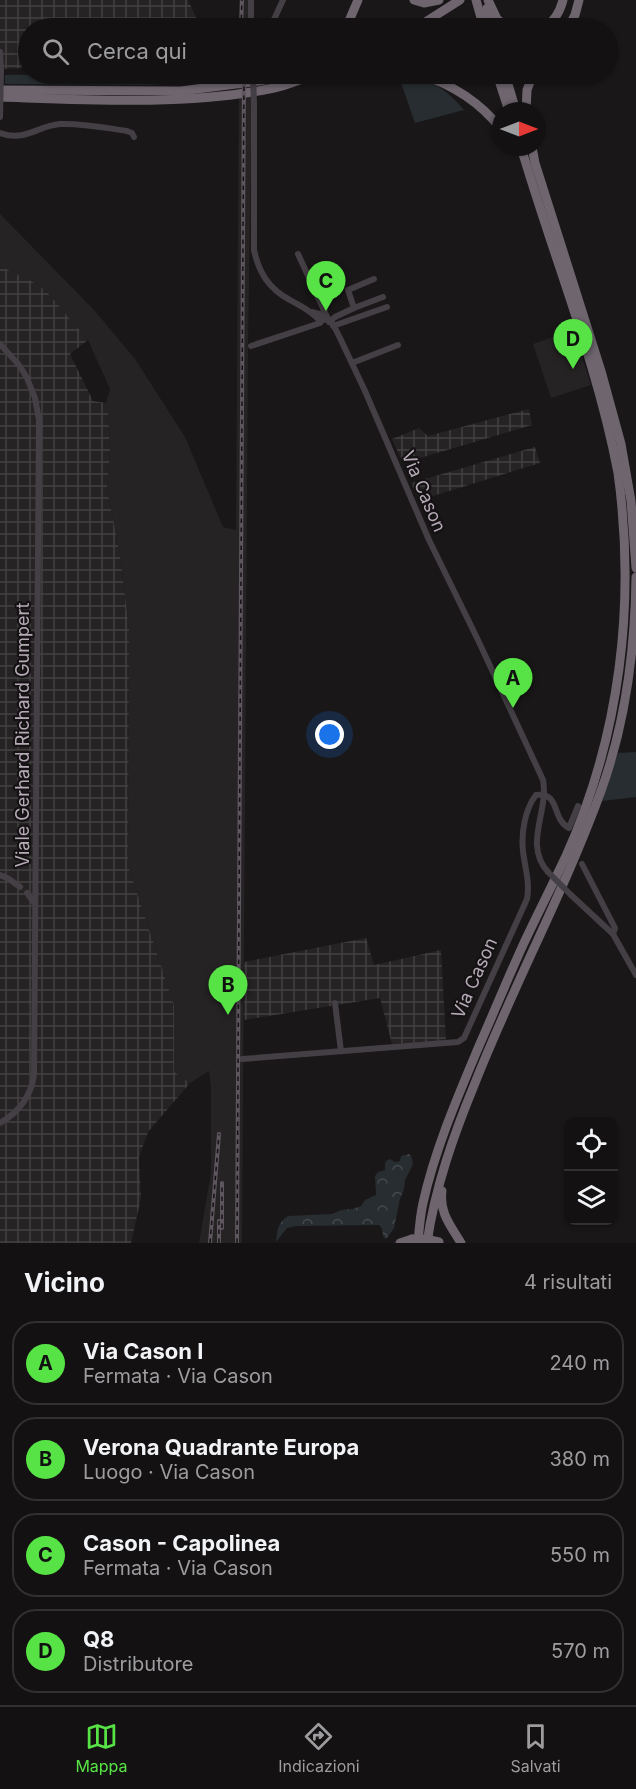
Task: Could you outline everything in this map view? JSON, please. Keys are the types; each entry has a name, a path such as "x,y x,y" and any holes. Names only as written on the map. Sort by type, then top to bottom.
{"highway":[{"path":"350,18 358,0"},
{"path":"414,0 424,3 439,0"},
{"path":"422,18 449,0"},
{"path":"432,18 460,0"},
{"path":"476,0 481,18"},
{"path":"487,0 490,18"},
{"path":"487,0 497,18"},
{"path":"556,18 563,0"},
{"path":"573,18 579,0"},
{"path":"0,90 181,91 236,84"},
{"path":"0,97 132,99 206,97 231,95 290,84"},
{"path":"445,84 464,95 492,119"},
{"path":"500,84 506,102"},
{"path":"508,84 513,102"},
{"path":"526,102 529,84"},
{"path":"518,156 530,178"},
{"path":"415,1242 435,1160 466,1078 522,947 585,811 610,732 624,653 627,616 627,552 618,474 603,406 524,156"},
{"path":"533,156 595,352 621,444 631,501 636,568"},
{"path":"427,1243 435,1199 449,1151 485,1057 573,861 601,789 618,733 628,684 636,616 636,577"},
{"path":"449,1151 441,1204 446,1219 463,1243"},
{"path":"400,1243 425,1239 440,1243"}],"street":[{"path":"251,0 251,18"},
{"path":"275,18 283,0"},
{"path":"0,52 0,124"},
{"name":"Via Cason","path":"253,84 254,250 258,266 262,276 279,294 312,312 318,319 326,320"},
{"path":"0,133 22,136 53,125 70,124 127,131 134,136"},
{"name":"Via Cason","path":"298,254 326,320 352,363 429,540 543,780 545,794 536,841 536,850 540,860 548,872 613,934 636,975"},
{"path":"354,308 348,290 374,279"},
{"path":"251,346 320,323 383,297"},
{"path":"312,312 320,302"},
{"name":"Via Cason","path":"320,302 326,320"},
{"path":"326,320 387,307"},
{"name":"Viale Gerhard Richard Gumpert","path":"0,344 19,365 27,378 35,398 39,420 34,1074 32,1088 23,1105 0,1123"},
{"path":"352,363 398,345"},
{"name":"Via Cason","path":"242,1059 458,1042 464,1038 527,899 528,882 523,845 525,822 531,801 536,795 545,794 550,797 568,828 578,806"},
{"name":"Via Cason","path":"582,864 615,928 613,934"},
{"path":"0,875 20,887"},
{"path":"27,893 35,904"},
{"path":"335,1003 341,1051"}],"shaded area":[{"path":"0,0 188,0 196,18 18,18 18,68 0,69"},
{"path":"239,0 251,0 251,18 239,18"},
{"path":"239,84 252,84 242,1243 199,1243 211,1173 209,1071 190,1083 174,1072 174,1005 128,866 129,629 120,554 107,489 110,451 106,403 110,389 88,340 47,292 35,283 0,266 0,214 95,311 135,359 185,437 223,527 236,530"},
{"path":"0,266 35,283 47,292 88,340 70,354 93,401 106,403 108,409 110,451 107,489 120,554 129,629 128,866 174,1005 174,1072 190,1083 148,1132 139,1157 141,1198 131,1243 0,1243"},
{"path":"573,330 591,385 551,398 533,344"},
{"path":"529,409 532,425 403,463 392,439 419,428 428,436"},
{"path":"535,447 540,463 420,500 411,483"},
{"path":"366,938 374,965 441,950 446,1041 392,1044 380,998 244,1020 244,962"}],"green space":[{"path":"5,75 18,75 18,84 166,84 146,85 5,84"},
{"path":"401,84 433,84 450,95 464,110 415,123"},
{"path":"636,752 636,797 602,801 618,753"},
{"path":"409,1154 413,1164 405,1180 394,1228 387,1238 385,1239 379,1225 296,1226 287,1228 276,1242 280,1224 288,1216 332,1214 361,1206 365,1200 376,1195 375,1176 378,1172 385,1170 385,1163 390,1159 395,1162 400,1161 401,1156"}],"railway":[{"path":"241,18 242,0"},
{"path":"237,1243 244,84"},
{"path":"210,1243 219,1134"},
{"path":"222,1183 222,1228"},
{"path":"219,1221 219,1243"}],"place":[{"name":"Cason - Capolinea","path":"326,311"},
{"name":"Q8","path":"573,369"},
{"name":"Via Cason I","path":"513,708"},
{"name":"Verona Quadrante Europa","path":"228,1015"}]}
